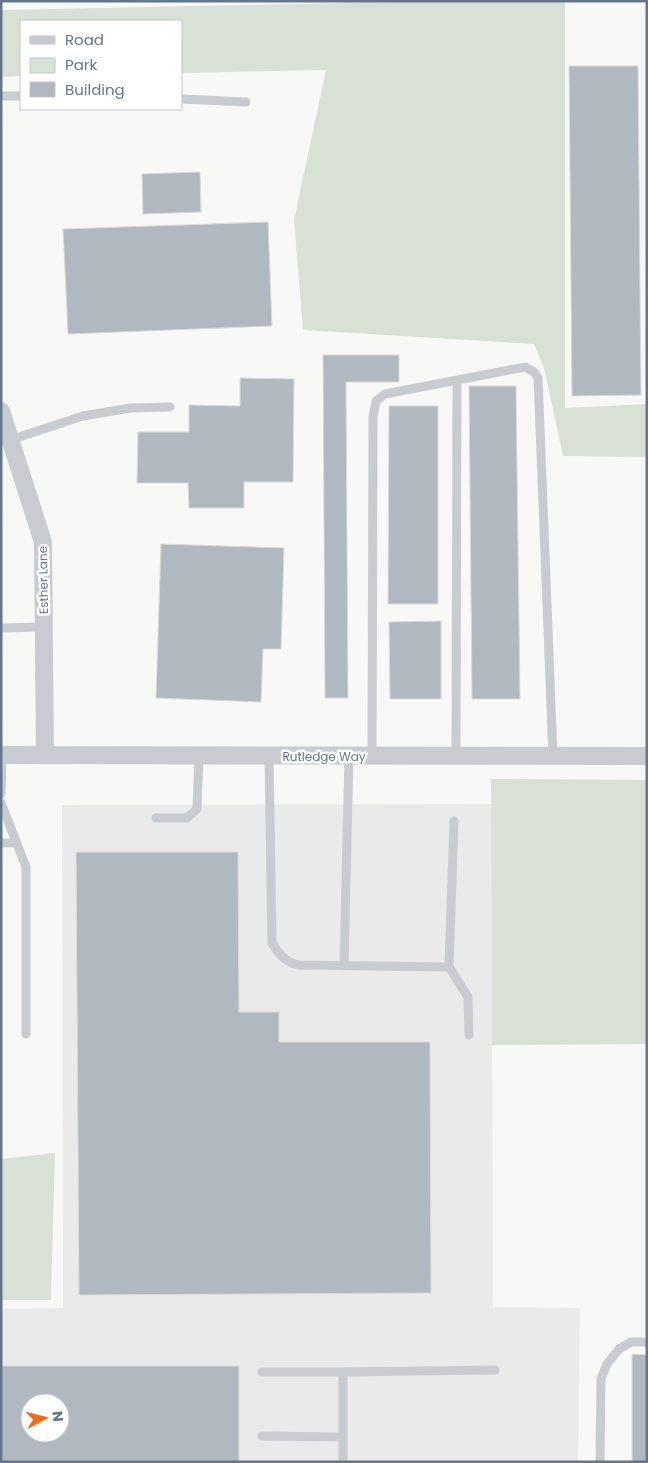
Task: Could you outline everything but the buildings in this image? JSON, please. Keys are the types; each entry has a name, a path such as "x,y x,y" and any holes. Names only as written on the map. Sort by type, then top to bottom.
{"street":[{"name":"Esther Lane","path":"1,412 43,542 45,755"},
{"name":"Rutledge Way","path":"2,755 647,756"}],"lane":[{"path":"1,96 20,96"},
{"path":"182,99 246,102"},
{"path":"372,756 373,416 376,401 384,394 525,367 534,372 538,378 553,756"},
{"path":"456,756 457,380"},
{"path":"10,440 83,416 130,408 170,407"},
{"path":"1,628 43,627"},
{"path":"1,794 2,755"},
{"path":"156,818 187,818 197,809 198,756"},
{"path":"269,756 272,943 279,954 290,964 449,967"},
{"path":"344,966 349,756"},
{"path":"1,803 26,867 26,1034"},
{"path":"454,821 449,967 468,997 469,1035"},
{"path":"1,842 17,843"},
{"path":"600,1462 601,1379 607,1364 619,1349 631,1342 647,1342"},
{"path":"262,1372 496,1370"},
{"path":"343,1372 343,1462"},
{"path":"262,1436 343,1437"}],"shaded area":[{"path":"491,804 493,1307 580,1308 578,1462 1,1462 1,1309 63,1308 62,805"}],"green space":[{"path":"444,1 565,1 565,408 647,404 647,457 563,456 544,368 534,344 303,330 294,220 326,70 182,73 182,20 20,20 20,76 1,77 1,10"},
{"path":"491,779 647,780 647,1044 492,1045"},
{"path":"55,1153 51,1300 1,1300 1,1159"}]}
